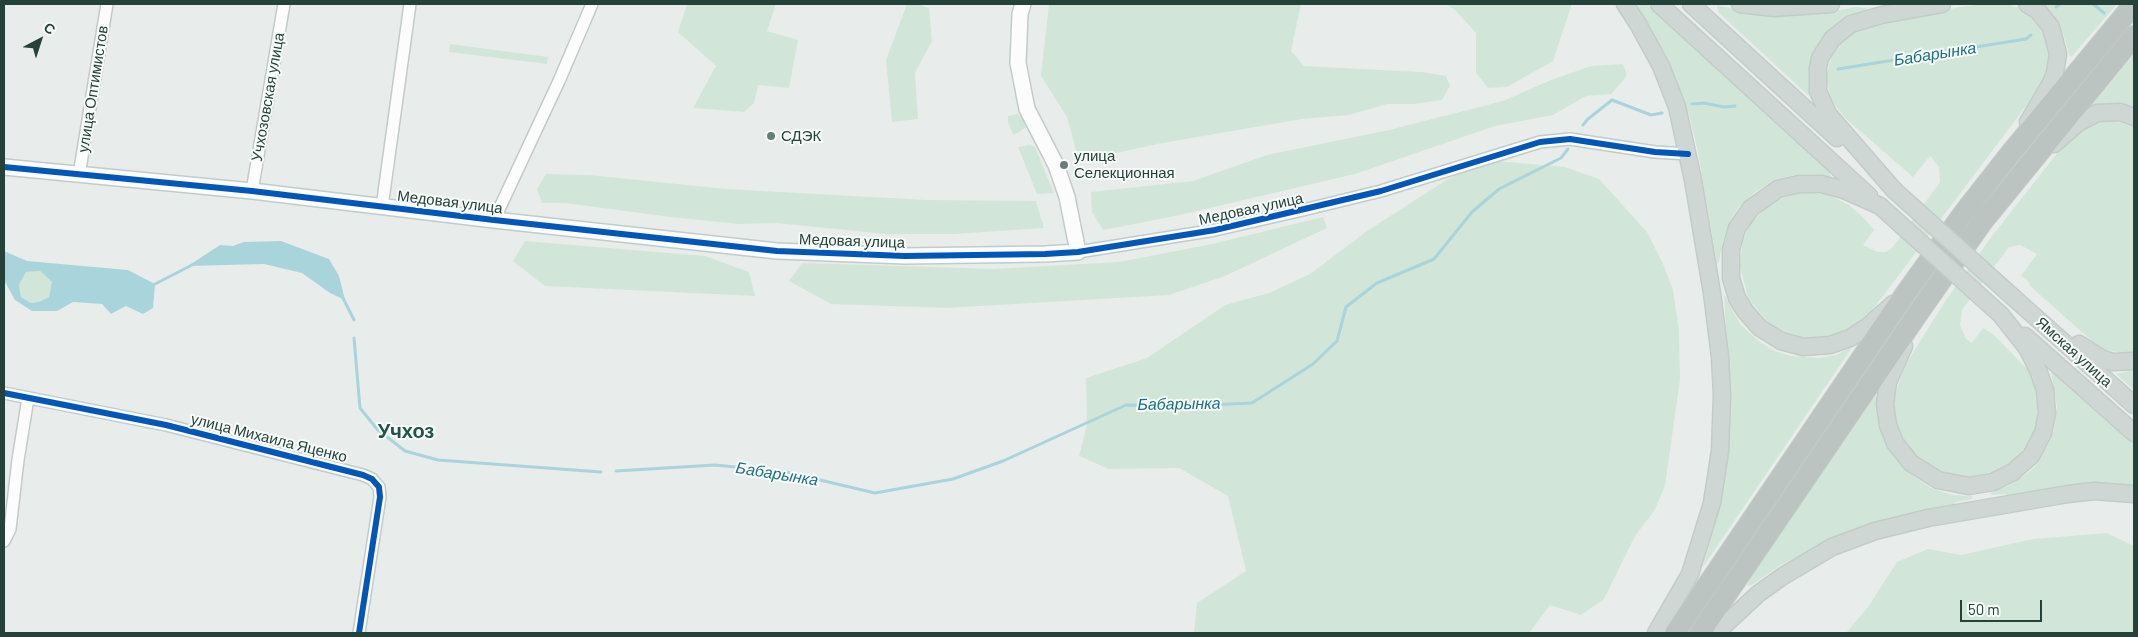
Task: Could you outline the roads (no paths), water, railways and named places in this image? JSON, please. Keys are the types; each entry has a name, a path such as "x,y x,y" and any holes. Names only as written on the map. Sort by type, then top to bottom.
{"highway":[{"path":"1675,633 1906,293 1966,210 2134,4"},
{"path":"1700,633 1923,306 1984,221 2134,36"}],"main road":[{"path":"1625,4 1661,66 1677,107 1688,154 1712,293 1720,357 1722,404 1720,452 1710,512 1695,558 1678,596 1656,633"},
{"path":"1659,4 1880,206 2134,433"},
{"path":"1691,4 2014,298 2092,354 2112,362 2134,361"},
{"path":"1740,4 1774,8 1831,4"},
{"path":"1894,190 1825,108 1816,80 1820,58 1832,39 1851,24 1882,15 1942,4"},
{"path":"2010,154 2051,83 2057,64 2057,44 2051,27 2038,11 2028,4"},
{"path":"2026,168 2089,116 2108,112 2120,112 2134,117"},
{"path":"1880,206 1844,190 1822,184 1799,184 1778,189 1768,194 1751,208 1737,228 1730,260 1733,288 1745,311 1760,328 1781,341 1803,347 1830,345 1850,338 1867,327 1906,293"},
{"name":"Ямская улица","path":"2014,298 2134,406"},
{"path":"1923,306 1888,382 1885,404 1888,425 1895,443 1911,463 1938,480 1960,486 1993,482 2013,472 2031,456 2042,433 2047,413 2045,390 2038,370 2027,348 2001,314"},
{"path":"1716,633 1758,594 1777,580 1811,559 1854,538 1928,518 2060,495 2094,491 2134,494"}],"street":[{"name":"улица Оптимистов","path":"79,175 107,4"},
{"name":"Учхозовская улица","path":"252,191 284,4"},
{"path":"382,207 410,4"},
{"path":"494,220 559,81 592,4"},
{"path":"1023,4 1020,14 1018,63 1027,109 1059,173 1067,197 1078,252"},
{"name":"Медовая улица","path":"4,167 252,191 494,220 777,250 905,256 1078,252 1215,230 1381,191 1540,142 1570,138 1655,152 1688,154"},
{"name":"улица Михаила Яценко","path":"4,393 166,425 363,475 372,480 379,486 380,497 359,633"},
{"path":"4,541 10,529 28,398"}],"water":[{"path":"281,241 329,259 339,276 345,300 330,293 302,273 264,264 188,266 220,245 233,246 244,242"},
{"path":"4,251 27,261 128,270 155,284 153,308 143,314 126,306 111,314 102,304 73,302 57,311 32,311 15,300 4,280","holes":["40,271 52,282 49,297 39,302 31,303 21,297 19,285 26,272"]}],"waterway":[{"name":"Бабарынка","path":"2056,7 2060,4"},
{"name":"Бабарынка","path":"2093,4 2104,13"},
{"name":"Бабарынка","path":"1838,69 2026,39 2031,35"},
{"name":"Бабарынка","path":"1583,125 1612,100 1651,115 1662,113"},
{"name":"Бабарынка","path":"1692,104 1704,103 1724,107 1735,106"},
{"name":"Бабарынка","path":"616,471 715,465 786,472 875,493 953,479 1003,461 1126,405 1189,406 1252,403 1313,364 1337,341 1346,307 1377,283 1434,259 1472,212 1499,189 1561,158 1568,149"},
{"name":"Бабарынка","path":"155,284 192,265"},
{"name":"Бабарынка","path":"343,298 354,320"},
{"name":"Бабарынка","path":"354,338 360,408 377,429 405,451 438,460 601,472"}],"place":[{"name":"СДЭК","path":"771,136"},
{"name":"улица Селекционная","path":"1064,165"}],"district":[{"name":"Учхоз","path":"406,431"}]}
